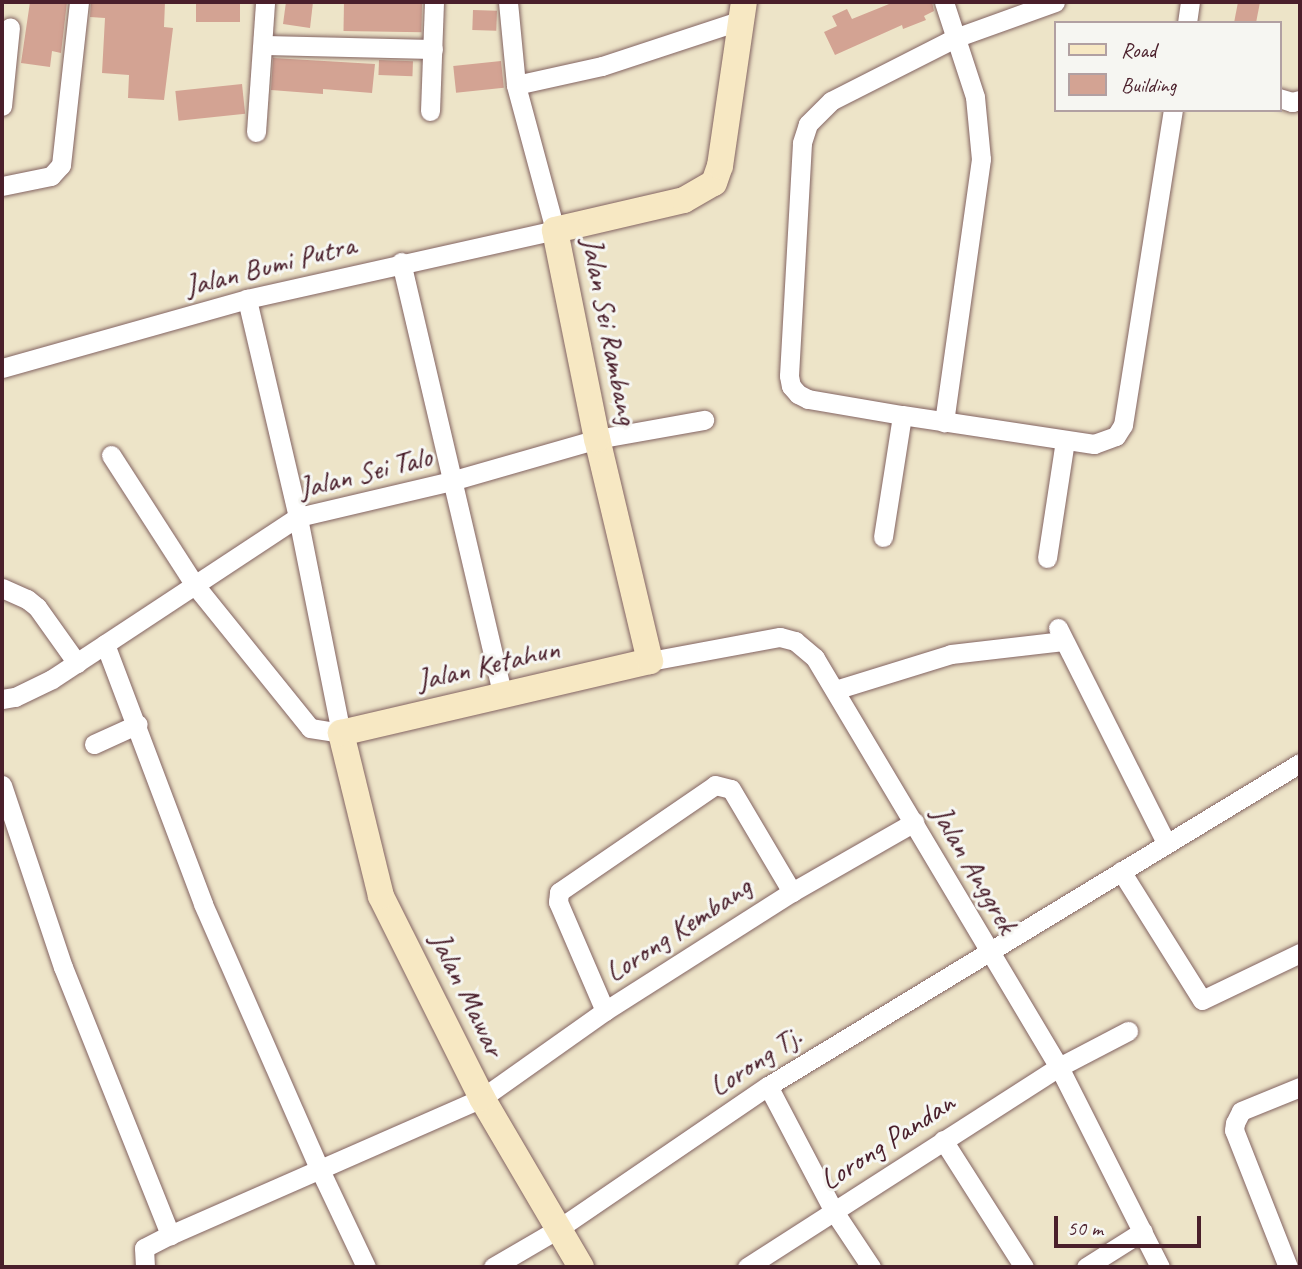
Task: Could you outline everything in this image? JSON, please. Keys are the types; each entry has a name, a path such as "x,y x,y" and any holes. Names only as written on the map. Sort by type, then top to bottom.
{"street":[{"path":"2,186 51,176 61,165 79,2"},
{"path":"256,132 265,2"},
{"path":"430,111 434,2"},
{"path":"508,2 516,85 555,230"},
{"path":"944,2 975,97 981,159 944,422"},
{"path":"1055,2 955,38 831,101 808,124 802,143 791,386 808,399 944,422 1094,444 1106,442 1116,436 1123,425 1173,112"},
{"path":"1187,21 1190,2"},
{"path":"516,85 602,66 743,11"},
{"name":"Jalan Sei Rambang","path":"650,661 597,439 555,230 684,200 713,183 720,166 743,11"},
{"path":"2,106 10,27"},
{"path":"264,45 433,49"},
{"path":"1281,99 1292,102 1300,100"},
{"name":"Jalan Bumi Putra","path":"2,368 247,299 401,262 555,230"},
{"path":"401,262 502,694"},
{"path":"111,455 194,584 310,728 341,733 298,517 247,299"},
{"path":"883,537 902,415"},
{"name":"Jalan Sei Talo","path":"2,699 43,684 298,517 451,481 597,439 704,420"},
{"path":"1047,558 1065,440"},
{"path":"2,588 27,599 37,607 77,663"},
{"path":"835,690 951,654 1061,635 1166,843"},
{"name":"Jalan Anggrek","path":"650,661 780,637 805,648 835,690 1059,1067 1160,1267"},
{"path":"105,644 138,724 204,904 320,1170 366,1267"},
{"name":"Jalan Ketahun","path":"341,733 650,661"},
{"path":"94,744 138,724"},
{"name":"Jalan Mawar","path":"341,733 381,895 482,1098 581,1267"},
{"name":"Lorong Tj.","path":"493,1267 558,1229 768,1086 1300,763"},
{"path":"2,785 63,967 170,1235"},
{"path":"605,1012 558,902 559,892 715,785 731,789 792,892"},
{"name":"Lorong Kembang","path":"145,1267 145,1248 170,1235 482,1098 605,1012 792,892 914,822"},
{"path":"1121,871 1202,1000 1300,953"},
{"name":"Lorong Pandan","path":"747,1267 1059,1067 1128,1031"},
{"path":"768,1086 833,1210 870,1267"},
{"path":"1288,1267 1234,1130 1241,1111 1300,1087"},
{"path":"943,1140 1024,1267"},
{"path":"1086,1267 1143,1231"}],"building":[{"path":"30,2 67,2 61,53 52,51 50,67 21,63"},
{"path":"91,2 165,2 164,27 173,28 164,100 128,98 129,75 102,73 105,18 90,17"},
{"path":"196,2 240,2 240,22 196,22"},
{"path":"286,2 313,2 310,28 283,24"},
{"path":"344,2 422,3 421,32 343,31"},
{"path":"894,2 932,2 934,11 924,16 926,20 903,29 902,25 835,55 824,32 837,26 832,16 847,9 852,19"},
{"path":"1238,2 1260,2 1256,21 1234,21"},
{"path":"473,10 497,11 496,31 472,30"},
{"path":"273,58 375,64 372,93 323,89 323,94 271,90"},
{"path":"379,60 413,61 412,76 378,75"},
{"path":"501,61 504,88 456,93 453,66"},
{"path":"242,84 245,114 179,121 175,91"}]}
